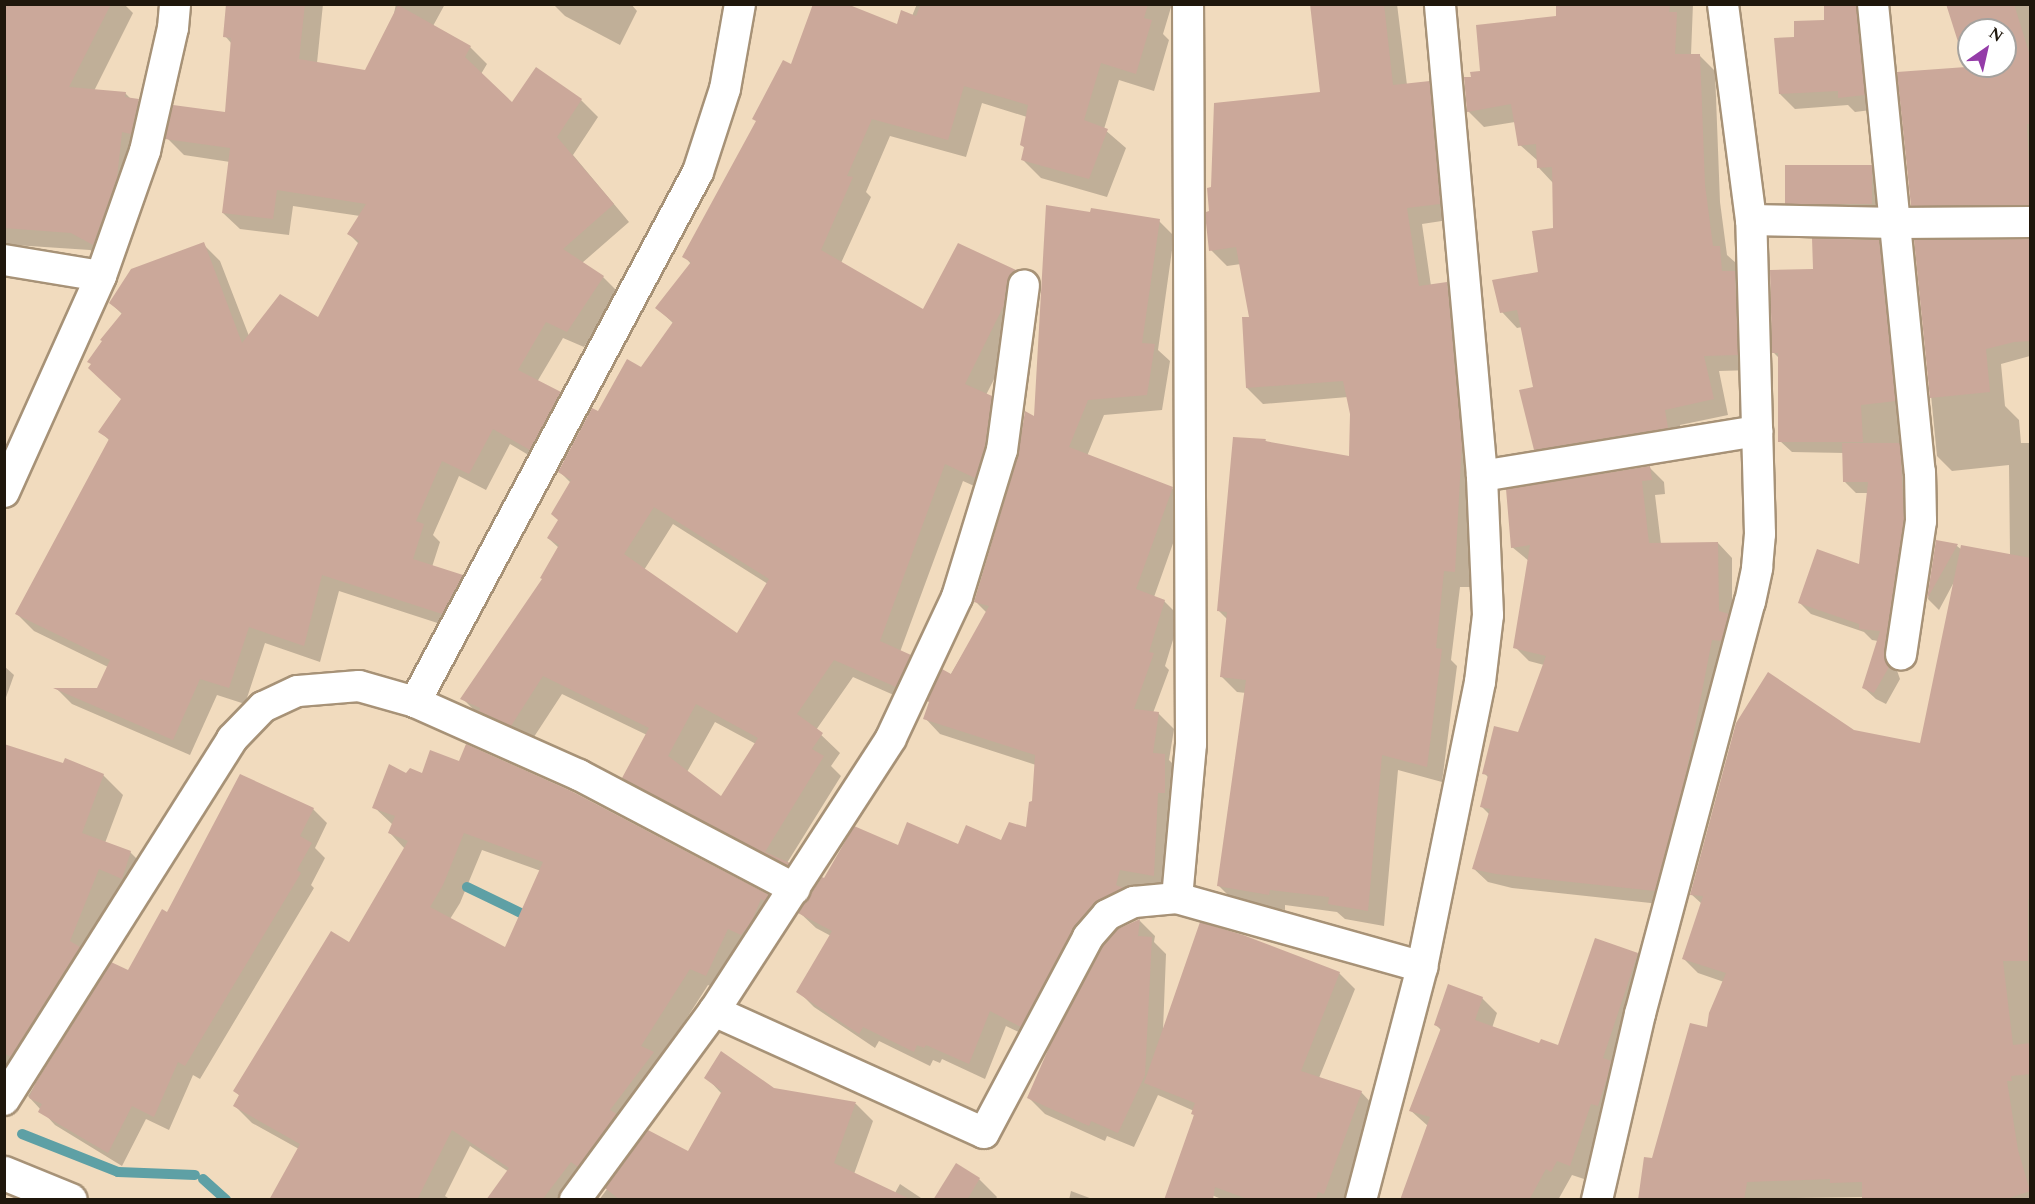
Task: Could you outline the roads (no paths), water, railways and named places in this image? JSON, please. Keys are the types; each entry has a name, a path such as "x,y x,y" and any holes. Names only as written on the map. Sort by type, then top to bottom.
{"main road":[{"path":"15,1184 70,1200"}],"street":[{"path":"4,492 101,276 145,151 173,28 175,4"},
{"path":"415,702 698,172 725,89 740,4"},
{"path":"1177,898 1191,744 1188,4"},
{"path":"1361,1200 1422,967 1480,681 1488,615 1482,476 1440,4"},
{"path":"1597,1200 1640,1014 1750,602 1760,534 1751,220 1723,4"},
{"path":"1873,4 1897,223 1920,492 1921,521 1901,656"},
{"path":"1751,220 1897,223 2031,222"},
{"path":"4,261 101,276"},
{"path":"575,1200 714,1011 891,738 957,597 1002,450 1024,285"},
{"path":"1482,476 1757,430"},
{"path":"4,1100 232,739 263,706 298,691 359,686 415,702 579,775 795,889"},
{"path":"714,1011 984,1133 1088,937 1107,915 1134,902 1177,898 1422,967"}],"waterway":[{"path":"467,887 531,918"},
{"path":"22,1134 118,1172 195,1175"},
{"path":"203,1179 226,1200"}]}
